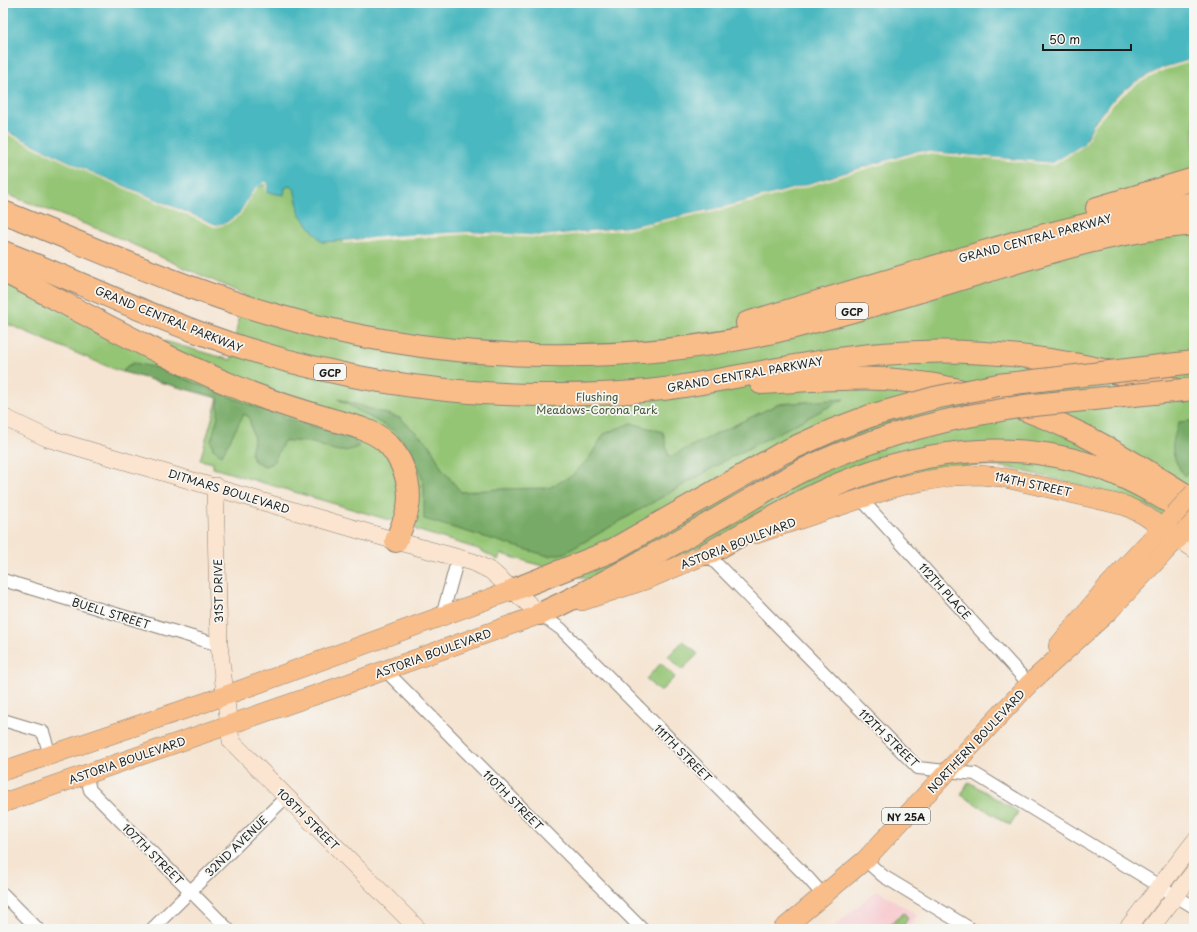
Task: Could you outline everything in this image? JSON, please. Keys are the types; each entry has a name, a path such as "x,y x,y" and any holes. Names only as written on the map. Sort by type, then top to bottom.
{"highway":[{"path":"934,266 1083,212 1194,178"},
{"name":"GRAND CENTRAL PARKWAY","path":"503,353 618,348 710,332 783,313 934,266 1104,220 1138,212 1194,203"},
{"name":"GRAND CENTRAL PARKWAY","path":"3,212 188,285 270,314 325,328 374,338 438,348 503,353 563,354 626,352 690,346 732,340 795,327 857,310 1095,240 1142,230 1194,224"},
{"name":"GRAND CENTRAL PARKWAY","path":"3,252 202,334 278,360 334,373 426,388 493,394 584,394 676,387 839,359 887,354 945,351 1011,354 1061,361 1153,382 1194,395"},
{"path":"3,271 119,334 204,373 279,403 368,431 385,441 398,458 408,486 408,507 396,541"},
{"path":"513,590 610,550 782,453 826,433 870,416 934,398 976,389 1022,382 1194,362"},
{"path":"1105,372 1194,368"},
{"path":"676,387 885,379 917,382 962,392 1015,407 1080,433 1128,459 1194,500"},
{"path":"540,614 618,575 807,468 877,440 968,416 1024,406 1194,388"},
{"path":"707,554 789,508 833,487 903,462 957,452 1010,451 1049,455 1075,461 1106,471 1138,484 1183,521"}],"main road":[{"name":"114TH STREET","path":"861,499 896,487 936,478 964,475 994,476 1120,504 1138,512 1183,521 1178,539"},
{"name":"NORTHERN BOULEVARD","path":"1030,684 1092,604 1183,521 1194,493"},
{"name":"ASTORIA BOULEVARD","path":"3,803 386,670 540,614 630,586 773,528 861,499"},
{"name":"NORTHERN BOULEVARD","path":"783,929 865,860 1030,684 1110,610 1178,539"},
{"path":"3,771 224,696 513,590"}],"street":[{"name":"DITMARS BOULEVARD","path":"3,417 47,438 215,486 484,567 540,614"},
{"name":"31ST DRIVE","path":"215,486 219,645 224,696"},
{"name":"112TH PLACE","path":"861,499 1030,684"},
{"name":"114TH STREET","path":"1178,539 1194,549"},
{"name":"112TH STREET","path":"707,554 918,768 975,774 1194,908"},
{"path":"442,616 458,558"},
{"name":"BUELL STREET","path":"3,580 219,645"},
{"name":"111TH STREET","path":"540,614 561,629 808,878 823,896"},
{"name":"110TH STREET","path":"386,670 642,929"},
{"name":"108TH STREET","path":"224,696 231,741 418,929"},
{"path":"3,720 43,732 50,755"},
{"name":"107TH STREET","path":"86,774 90,790 228,929"},
{"name":"32ND AVENUE","path":"152,929 286,797"},
{"path":"1127,929 1194,842"},
{"path":"865,860 883,876 971,929"},
{"path":"1150,929 1194,872"},
{"path":"3,894 38,929"}],"shaded area":[{"path":"877,890 917,915 909,929 831,929"}],"green space":[{"name":"Flushing Meadows-Corona Park","path":"3,3 1194,24 1194,535 1145,505 1122,496 1010,468 984,465 954,466 913,474 760,519 611,586 501,554 498,560 478,549 416,530 416,528 213,468 213,463 200,460 218,398 116,370 3,322 3,282 162,344 164,341 231,360 243,294 103,231 3,193"},
{"path":"134,363 154,367 274,414 345,436 359,446 345,451 339,451 307,442 284,441 273,463 265,466 254,461 251,453 254,440 249,417 244,414 222,455 213,449 211,441 218,416 218,398 123,372 126,367"},
{"path":"338,399 400,418 430,445 442,469 461,492 499,489 549,488 573,475 589,458 604,434 631,423 663,432 669,457 778,404 844,399 730,458 565,553 548,556 424,519 424,486 417,461 396,432"},
{"path":"1191,421 1194,423 1194,467 1184,476 1176,462 1173,444 1179,422"},
{"path":"683,641 698,654 682,670 668,656"},
{"path":"661,663 675,677 660,692 646,679"},
{"path":"969,782 1018,812 1010,825 961,795"},
{"path":"904,913 908,918 902,929 884,929"}],"water":[{"path":"3,3 1194,3 1194,59 1163,68 1136,82 1116,97 1094,123 1084,144 1053,163 919,151 782,192 724,207 629,227 542,236 469,232 322,242 300,215 294,188 289,186 285,188 284,195 266,192 268,183 254,189 239,214 226,223 216,225 88,171 3,130"}],"pier":[{"path":"1194,59 1194,61 1164,70 1137,84 1118,99 1095,125 1085,145 1054,165 919,153 782,194 724,209 629,229 542,238 469,234 344,243 344,241 392,236 469,232 542,236 629,227 724,207 782,192 919,151 1053,163 1084,144 1094,124 1116,97 1136,82 1163,68"},
{"path":"3,130 88,171 216,225 226,223 239,214 254,189 265,182 268,183 266,192 266,184 261,185 255,190 240,215 227,224 215,227 87,172 3,132"}]}
